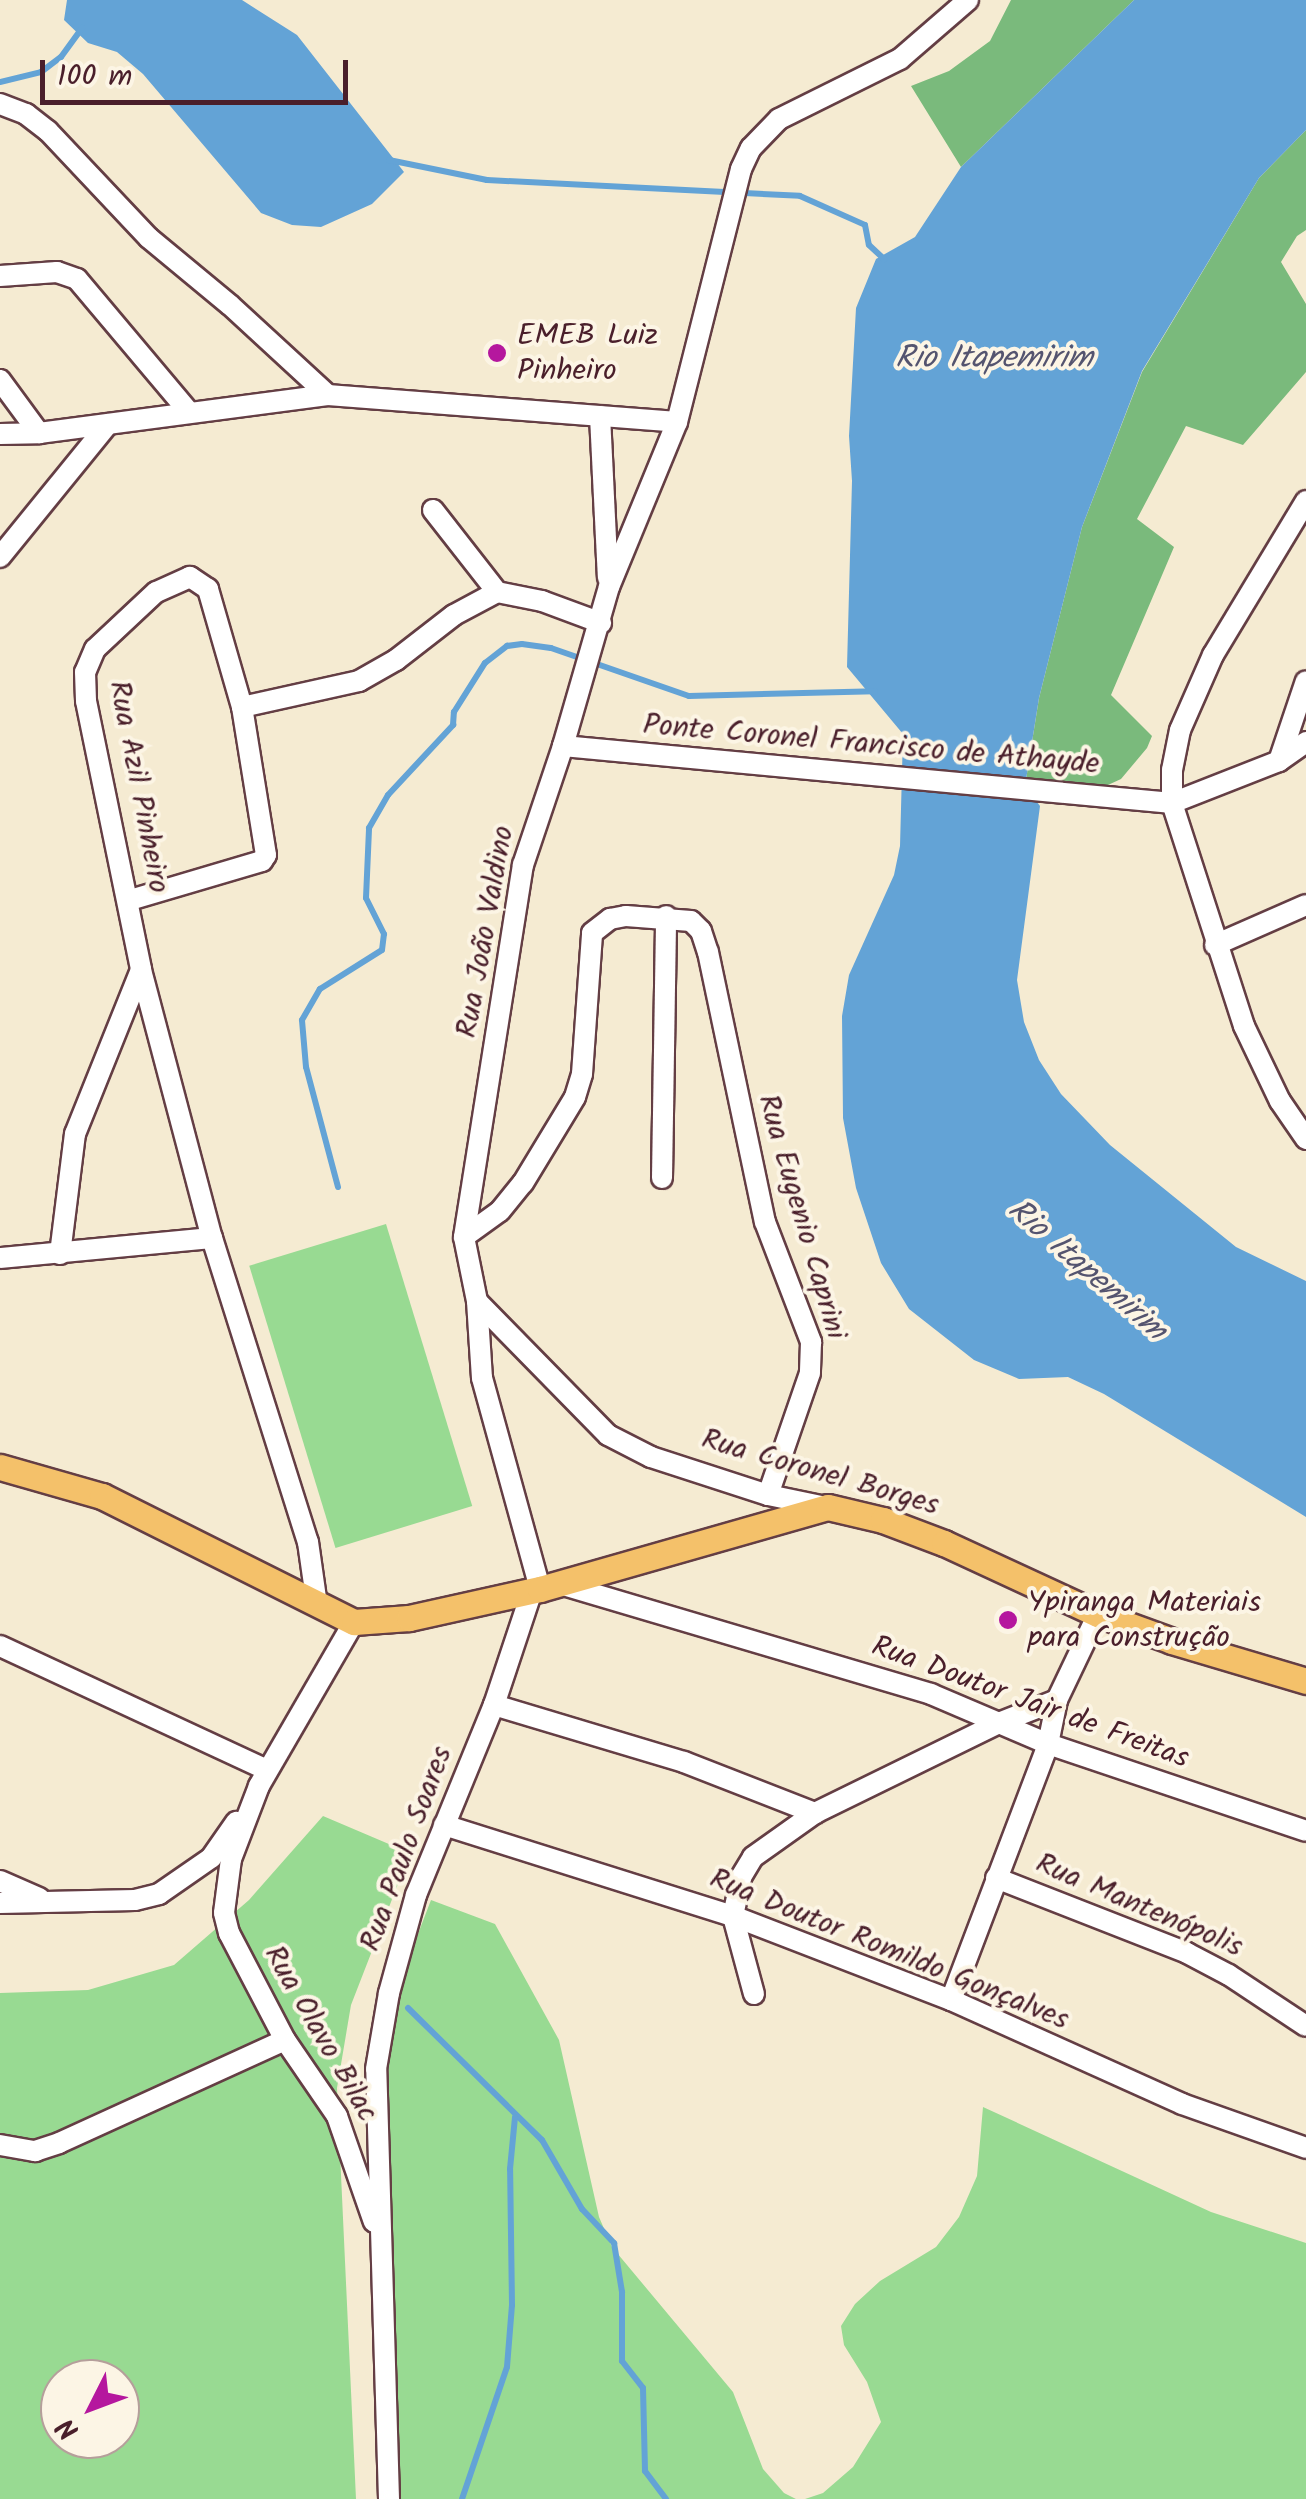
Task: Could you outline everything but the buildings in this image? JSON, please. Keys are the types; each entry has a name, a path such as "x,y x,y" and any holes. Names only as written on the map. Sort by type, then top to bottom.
{"main road":[{"path":"0,1466 102,1496 354,1622 409,1618 544,1588 828,1507"},
{"name":"Rua Coronel Borges","path":"828,1507 883,1520 944,1543 1098,1614 1172,1642 1306,1681"}],"street":[{"name":"Rua João Valdino","path":"464,1237 523,865 585,676 609,587 677,422 739,178 751,148 770,126 790,112 910,52 968,0"},
{"path":"0,104 26,114 48,131 150,238 328,395"},
{"path":"0,276 57,272 70,275 88,289 190,412"},
{"path":"0,380 39,434"},
{"path":"0,434 39,434 328,395 677,422"},
{"name":"Rua João Valdino","path":"600,416 609,587"},
{"path":"0,557 108,424"},
{"path":"1306,501 1194,694 1180,730 1172,770 1172,803 1244,1026 1280,1101 1306,1140"},
{"path":"434,510 496,592 542,602 601,623"},
{"name":"Rua Azil Pinheiro","path":"242,707 208,589 200,580 190,577 168,584 95,649 86,672 86,700 130,900 141,970 212,1238 308,1542 317,1605"},
{"path":"130,900 262,862 266,856 242,707 359,681 454,615 496,592"},
{"path":"1279,761 1306,682"},
{"path":"1172,803 1279,761 1306,742"},
{"name":"Ponte Coronel Francisco de Athayde","path":"563,746 1172,803"},
{"path":"1215,945 1306,905"},
{"path":"544,1588 477,1344 477,1301 464,1237 500,1210 547,1146 578,1086 592,933 610,919 666,916 662,1178"},
{"name":"Rua Eugenio Caprini","path":"666,916 691,921 705,938 751,1170 765,1222 811,1342 805,1392 768,1495"},
{"path":"60,1254 75,1134 141,970"},
{"path":"0,1258 212,1238"},
{"name":"Rua Coronel Borges","path":"477,1301 569,1400 608,1434 651,1457 768,1495 828,1507"},
{"name":"Rua Paulo Soares","path":"384,2255 376,2069 407,1925 444,1825 544,1588"},
{"name":"Rua Doutor Jair de Freitas","path":"544,1588 931,1694 1048,1744 1306,1831"},
{"path":"951,2000 1048,1744 1057,1700 1098,1614"},
{"name":"Rua Olavo Bilac","path":"0,1904 135,1900 184,1881 211,1858 263,1778 354,1622"},
{"path":"0,1646 263,1778"},
{"path":"754,1994 732,1916 741,1876 753,1857 815,1813 1001,1722 1057,1700"},
{"path":"494,1705 684,1762 815,1813"},
{"name":"Rua Olavo Bilac","path":"263,1778 231,1859 224,1912 229,1933 285,2040 349,2142 384,2255"},
{"name":"Rua Doutor Romildo Gonçalves","path":"444,1825 732,1916 951,2000 1182,2104 1306,2148"},
{"name":"Rua Mantenópolis","path":"996,1878 1188,1954 1306,2026"},
{"path":"0,1881 51,1902"},
{"path":"0,2145 35,2151 59,2143 285,2040"},
{"path":"384,2255 389,2499"}],"green space":[{"path":"1011,0 1134,0 961,167 911,86 949,71 990,41"},
{"path":"1306,130 1306,230 1297,236 1281,262 1306,304 1306,372 1243,445 1186,426 1137,519 1174,547 1111,695 1152,736 1147,748 1121,779 1097,790 1025,786 1039,698 1082,527 1142,372 1259,178"},
{"path":"386,1224 472,1506 335,1548 249,1266"},
{"path":"323,1816 410,1853 351,2005 337,2088 356,2499 0,2499 0,1993 88,1990 174,1965 249,1900"},
{"path":"431,1900 495,1924 559,2040 599,2217 612,2247 733,2392 763,2469 784,2493 796,2499 393,2499 379,2180 386,2017"},
{"path":"983,2107 1211,2212 1306,2243 1306,2499 805,2499 823,2493 853,2467 881,2422 867,2382 844,2345 841,2326 855,2304 880,2281 936,2247 959,2217 977,2176"}],"water":[{"path":"67,0 242,0 297,35 404,172 372,204 321,227 292,225 261,213 143,74 117,52 88,43 64,20"},
{"name":"Rio Itapemirim","path":"1134,0 1306,0 1306,130 1259,178 1142,371 1082,527 1039,698 1025,786 1040,806 1017,980 1024,1022 1039,1060 1061,1094 1110,1145 1236,1247 1306,1281 1306,1517 1104,1394 1068,1377 1019,1379 974,1360 909,1309 881,1263 856,1188 843,1118 842,1016 849,975 894,875 900,846 903,734 847,667 852,481 849,436 856,308 876,259 915,237 961,167"}],"waterway":[{"path":"0,82 41,72 61,57 82,28"},
{"path":"389,160 487,180 800,196 865,225 869,245 884,259"},
{"path":"338,1187 306,1067 302,1020 320,989 382,950 384,934 366,898 369,828 388,795 453,725 454,712 485,663 507,646 522,644 551,648 689,696 875,691"},
{"path":"408,2008 542,2140 582,2209 614,2243 622,2292 622,2361 643,2388 645,2471 666,2499"},
{"path":"462,2499 507,2367 512,2305 510,2169 515,2117"}],"place":[{"name":"EMEB Luiz Pinheiro","path":"497,353"},
{"name":"Ypiranga Materiais para Construção","path":"1008,1620"}]}
